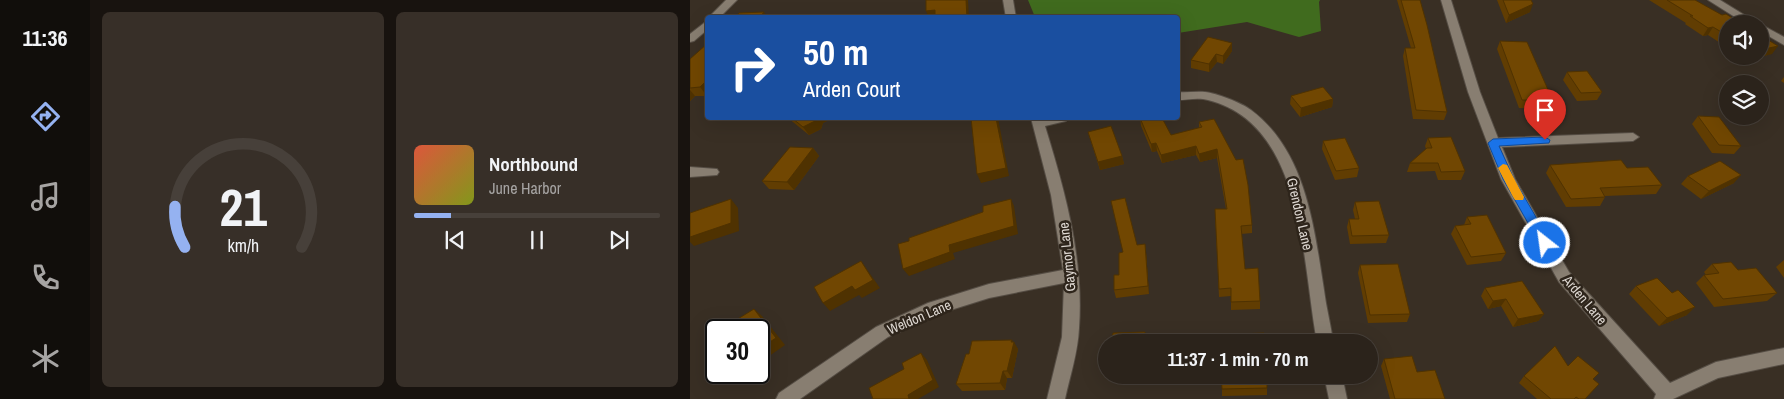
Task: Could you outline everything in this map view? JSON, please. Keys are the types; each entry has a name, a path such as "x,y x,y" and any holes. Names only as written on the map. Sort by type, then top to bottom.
{"street":[{"path":"716,15 732,0"},
{"path":"1008,0 1010,15"},
{"name":"Arden Lane","path":"1446,0 1474,92 1508,179 1564,277 1665,396"},
{"path":"1713,0 1739,15"},
{"path":"690,39 705,26"},
{"path":"1769,33 1784,42"},
{"name":"Grendon Lane","path":"1180,96 1211,97 1236,107 1259,121 1272,135 1294,179 1301,204 1324,334"},
{"name":"Gaymor Lane","path":"1038,120 1046,144 1051,173 1059,195 1071,275 1071,329 1056,399"},
{"path":"1493,143 1633,137"},
{"path":"690,172 712,172"},
{"name":"Weldon Lane","path":"785,399 882,332 934,308 989,291 1071,275"},
{"path":"1665,396 1716,370 1784,356"},
{"path":"1335,384 1338,399"}],"green space":[{"path":"1028,0 1320,0 1321,31 1299,37 1247,22 1180,33 1180,15 1034,15"}],"building":[{"path":"926,0 966,0 967,15 935,15 935,10 926,11"},
{"path":"1401,0 1420,0 1447,112 1416,110 1405,48 1415,48"},
{"path":"1503,0 1531,0 1533,4 1509,15"},
{"path":"1667,0 1695,0 1722,15 1719,15 1719,31 1713,27 1708,28 1690,16 1693,16"},
{"path":"764,12 762,15 737,15 739,13"},
{"path":"1208,37 1232,43 1223,56 1216,54 1209,64 1191,60"},
{"path":"1769,40 1778,46 1769,48"},
{"path":"1500,41 1527,42 1553,101 1522,100"},
{"path":"705,46 705,82 700,87 690,88 690,59"},
{"path":"1587,71 1602,92 1581,93 1567,72"},
{"path":"1323,87 1333,99 1301,108 1291,96"},
{"path":"1698,116 1719,117 1719,125 1725,125 1741,146 1719,145"},
{"path":"1214,119 1236,160 1243,159 1252,225 1241,226 1245,269 1258,268 1260,301 1231,302 1231,288 1219,289 1215,209 1227,209 1217,149 1199,154 1196,146 1161,155 1156,143 1151,144 1141,120 1163,120 1171,135 1202,127 1199,122"},
{"path":"794,120 815,120 815,121 803,127"},
{"path":"971,120 996,120 1006,168 977,174"},
{"path":"1111,126 1122,156 1098,162 1088,132"},
{"path":"1451,137 1465,171 1441,172 1438,163 1410,163 1427,148 1432,148 1428,138"},
{"path":"1345,138 1359,168 1336,171 1323,141"},
{"path":"790,147 813,148 787,182 762,181"},
{"path":"1621,160 1627,168 1648,167 1662,185 1600,188 1605,197 1571,199 1550,165"},
{"path":"1720,161 1741,175 1709,191 1688,176"},
{"path":"1125,198 1137,245 1145,244 1148,286 1114,290 1114,275 1119,275 1119,253 1123,252 1111,201"},
{"path":"731,199 731,223 690,237 690,213"},
{"path":"1011,199 1014,226 949,245 950,252 903,269 898,244 909,241 909,238 983,212 983,206"},
{"path":"1379,201 1389,235 1352,236 1349,219 1359,219 1355,202"},
{"path":"1487,215 1506,253 1471,257 1455,226 1471,224 1467,217"},
{"path":"861,261 873,280 855,290 852,286 823,303 814,287"},
{"path":"1731,262 1738,270 1756,268 1777,293 1723,299 1704,275 1719,273 1712,264"},
{"path":"1398,264 1410,314 1370,315 1360,265"},
{"path":"1657,278 1672,293 1678,290 1695,307 1667,318 1636,286"},
{"path":"1522,281 1544,314 1518,319 1506,299 1493,301 1485,288"},
{"path":"754,309 762,319 738,319"},
{"path":"770,330 776,338 770,342"},
{"path":"1145,332 1145,334 1113,333"},
{"path":"1012,340 1011,342 1014,342 1007,371 1003,371 1000,383 956,384 966,354 969,354 972,341"},
{"path":"1555,346 1568,366 1578,356 1599,373 1593,379 1599,384 1585,399 1576,397 1574,399 1551,399 1524,376"},
{"path":"921,353 933,380 908,395 909,399 873,399 869,388 904,369 902,363"},
{"path":"1412,356 1417,372 1435,370 1445,399 1395,399 1384,359"},
{"path":"1222,384 1267,384 1267,388 1222,389"}],"slow traffic":[{"path":"1503,168 1519,197"}],"route":[{"path":"1545,140 1493,143 1508,179 1545,243"}]}
